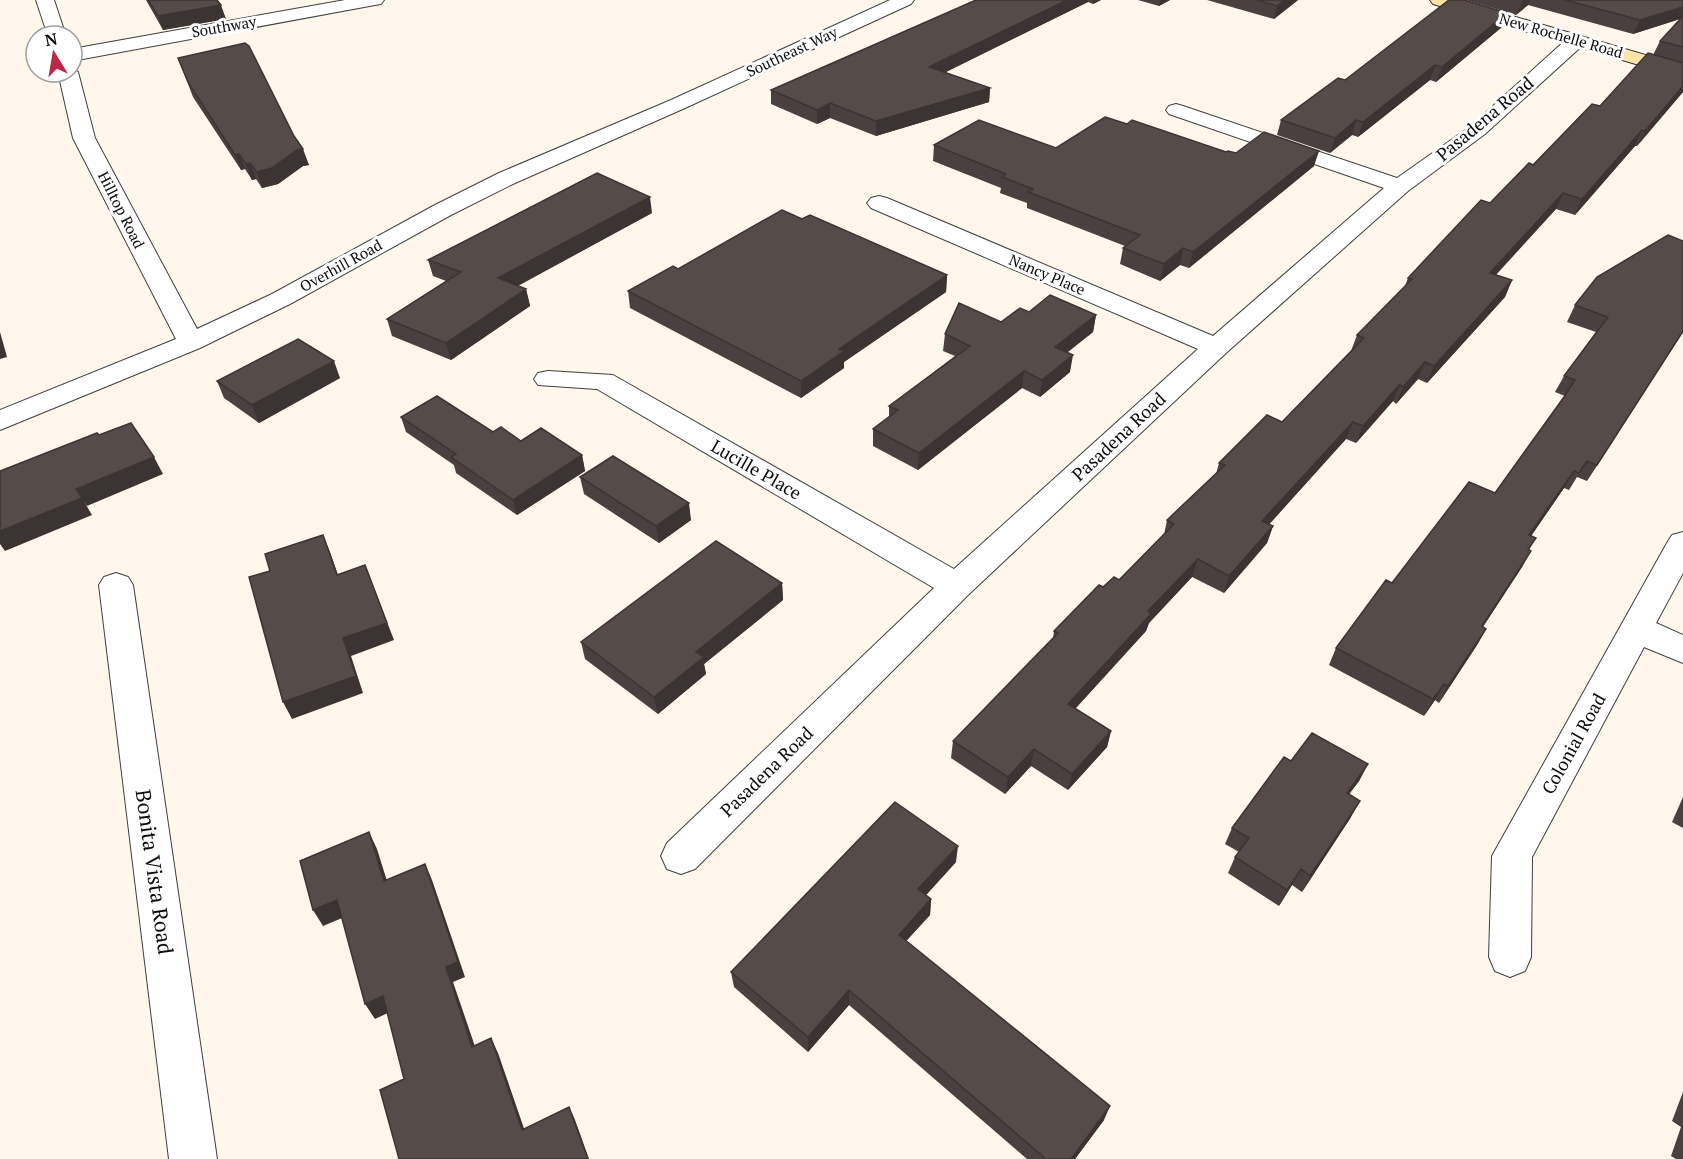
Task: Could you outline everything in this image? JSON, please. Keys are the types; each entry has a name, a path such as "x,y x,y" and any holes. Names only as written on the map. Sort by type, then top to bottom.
{"main road":[{"name":"New Rochelle Road","path":"1439,0 1683,72"}],"street":[{"path":"45,0 53,24"},
{"name":"Southway","path":"84,53 375,0"},
{"name":"Southeast Way","path":"678,104 905,0"},
{"name":"Pasadena Road","path":"681,856 957,586 1216,347 1400,186 1478,129 1576,40"},
{"name":"Hilltop Road","path":"71,84 84,138 190,342"},
{"name":"Overhill Road","path":"0,421 190,342 281,299 443,210 507,178 678,104"},
{"path":"1176,110 1400,186"},
{"name":"Nancy Place","path":"879,203 1216,347"},
{"name":"Lucille Place","path":"548,379 603,381 957,586"},
{"name":"Colonial Road","path":"1510,957 1512,856 1683,543"},
{"name":"Bonita Vista Road","path":"116,585 193,1159"},
{"path":"1637,629 1683,650"}],"building":[{"path":"148,0 217,0 221,5 158,16"},
{"path":"976,0 1067,0 929,67 990,88 876,121 830,103 817,110 771,90"},
{"path":"1257,0 1284,0 1277,6"},
{"path":"1449,0 1464,0 1507,13 1442,67 1435,65 1363,122 1356,120 1335,138 1281,120 1338,78 1345,80"},
{"path":"1565,0 1683,0 1683,7 1640,20"},
{"path":"1683,16 1683,47 1660,41"},
{"path":"245,43 249,46 294,136 303,149 297,150 272,168 257,172 250,163 246,164 239,154 235,155 188,82 178,58"},
{"path":"1648,53 1683,63 1683,86 1582,199 1563,193 1490,273 1512,280 1434,366 1425,362 1403,387 1400,384 1363,426 1353,422 1262,521 1273,526 1229,576 1198,559 1148,611 1151,614 1068,704 1111,731 1072,774 1034,749 1008,777 953,741 1058,633 1054,631 1099,585 1103,587 1114,577 1119,580 1174,524 1167,520 1225,465 1219,463 1267,415 1282,422 1364,338 1357,335 1412,279 1408,278 1481,200 1490,203 1529,163 1533,165 1592,104 1600,106"},
{"path":"1105,117 1127,124 1132,120 1226,152 1236,153 1264,132 1319,151 1193,252 1183,248 1164,264 1123,248 1140,235 1028,192 1033,189 1002,177 1006,174 934,145 979,120 1056,148"},
{"path":"597,173 650,197 498,278 526,289 446,343 387,319 461,272 428,260"},
{"path":"782,210 802,219 810,215 947,275 839,349 844,351 801,381 628,291 673,266 678,269"},
{"path":"1668,235 1683,241 1683,331 1597,465 1587,461 1579,473 1574,471 1529,535 1536,538 1528,549 1531,551 1482,626 1486,629 1448,686 1444,684 1433,699 1336,648 1386,580 1392,583 1469,482 1495,493 1564,397 1575,380 1564,376 1608,317 1575,305 1597,277"},
{"path":"1050,295 1096,315 1055,347 1073,355 1042,380 1024,371 919,453 873,429 898,410 889,406 970,346 945,334 959,303 1001,322 1020,308 1029,312"},
{"path":"298,339 334,361 252,405 217,381"},
{"path":"437,396 493,432 501,427 521,441 541,428 582,455 513,500 451,457 456,454 401,417"},
{"path":"131,423 154,457 76,489 82,498 0,531 0,471 97,433 99,435"},
{"path":"613,456 689,503 656,526 580,477"},
{"path":"323,535 337,575 365,565 387,623 343,638 356,676 283,702 249,577 270,571 265,554"},
{"path":"716,541 782,583 696,652 704,657 654,697 581,642"},
{"path":"1312,733 1368,764 1347,793 1360,801 1310,876 1301,869 1287,890 1235,857 1249,838 1232,828 1284,757 1291,761"},
{"path":"895,802 958,846 918,889 931,899 899,935 1110,1106 1071,1159 1046,1159 849,990 808,1037 731,972"},
{"path":"369,832 384,881 425,864 458,962 446,967 472,1047 491,1038 522,1130 569,1107 588,1159 399,1159 380,1090 404,1079 383,996 365,1004 337,900 313,910 300,861"}]}
